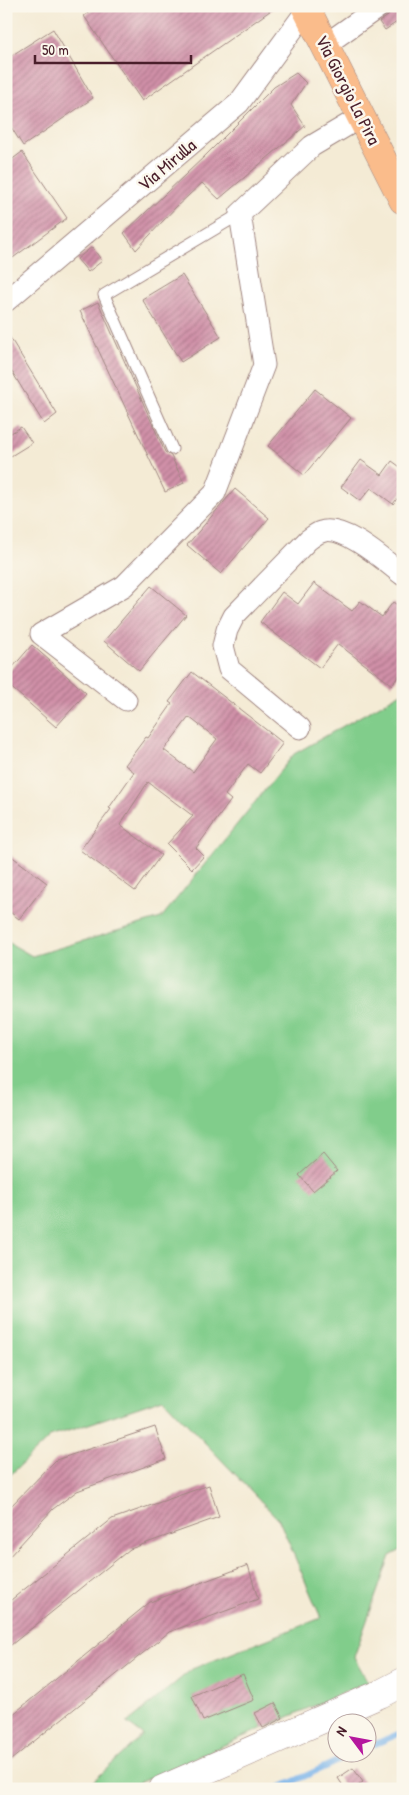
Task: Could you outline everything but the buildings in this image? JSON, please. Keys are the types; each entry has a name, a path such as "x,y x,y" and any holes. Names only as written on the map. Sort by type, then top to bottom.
{"main road":[{"name":"Via Giorgio La Pira","path":"306,8 403,200"}],"street":[{"path":"325,45 380,6"},
{"name":"Via Mirulla","path":"6,301 240,103 306,8"},
{"path":"126,700 41,634 124,586 215,493 264,365 240,214 312,146 361,117"},
{"path":"300,728 229,669 222,646 234,616 308,540 322,531 340,532 363,544 403,574"},
{"path":"164,1789 380,1694 403,1682"}],"lane":[{"path":"172,449 104,295 240,214"}],"green space":[{"path":"403,692 403,1549 390,1556 354,1657 368,1682 124,1789 85,1789 143,1735 127,1723 192,1669 321,1618 279,1520 163,1399 50,1437 6,1479 6,941 32,956 161,918 294,754"}],"waterway":[{"path":"376,1744 403,1732"},
{"path":"277,1789 335,1762"}]}
